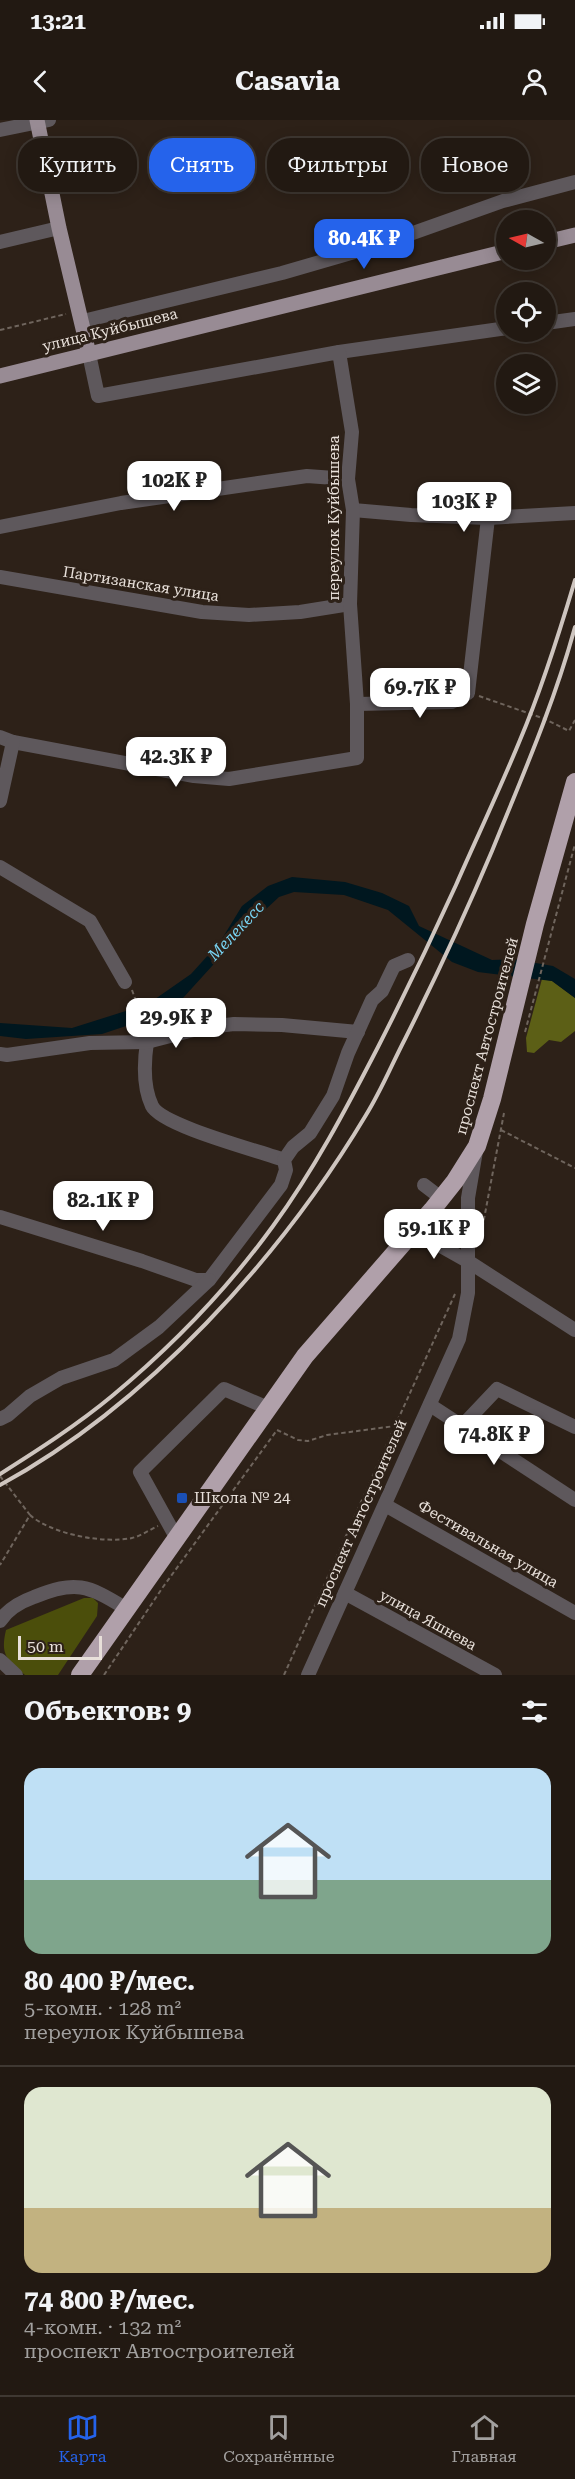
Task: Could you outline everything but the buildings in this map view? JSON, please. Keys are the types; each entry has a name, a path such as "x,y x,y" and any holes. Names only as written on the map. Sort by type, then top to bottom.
{"highway":[{"name":"проспект Автостроителей","path":"80,1675 176,1537 233,1475 268,1408 305,1356 455,1181 477,1146 526,995 575,782"}],"main road":[{"path":"41,121 59,228 83,321 89,354"},
{"path":"556,239 575,234"},
{"name":"улица Куйбышева","path":"0,376 496,254"}],"street":[{"path":"0,130 41,121"},
{"path":"83,321 282,273 382,244 503,201 575,182"},
{"path":"0,242 59,228"},
{"path":"556,322 575,319"},
{"path":"89,354 98,396 339,352 496,330"},
{"name":"переулок Куйбышева","path":"6,739 194,776 229,778 357,758 357,704 350,604 353,510 348,479 352,432 339,352"},
{"path":"0,527 121,503 200,494 307,476 348,479"},
{"path":"353,510 488,518 575,513"},
{"path":"357,704 452,702 468,693 488,518"},
{"name":"Партизанская улица","path":"0,577 202,612 249,615 300,612 350,604"},
{"path":"0,801 6,739"},
{"path":"0,867 90,921 129,987"},
{"path":"0,1419 30,1396 61,1378 114,1360 159,1327 202,1280 281,1185 286,1170 285,1160 293,1147 310,1133 333,1096 372,1000 382,991 394,966 408,960"},
{"path":"0,1054 7,1055 234,1024 282,1025 358,1032"},
{"path":"147,1037 144,1058 153,1108 171,1121 209,1136 285,1160"},
{"name":"проспект Автостроителей","path":"308,1675 459,1338 468,1293 468,1198 477,1146"},
{"path":"424,1185 441,1198"},
{"path":"0,1217 202,1280"},
{"path":"398,1218 414,1231 469,1262 575,1330"},
{"path":"176,1537 140,1472 224,1389 268,1408"},
{"path":"462,1426 497,1389 575,1427"},
{"path":"430,1405 575,1500"},
{"name":"Фестивальная улица","path":"385,1505 575,1613"},
{"path":"0,1621 13,1607 65,1586 86,1589 107,1597 125,1608"},
{"name":"улица Яшнева","path":"345,1593 495,1675"},
{"path":"0,1660 16,1675"}],"path":[{"path":"468,693 517,708 569,731 575,720"},
{"path":"523,1039 526,995 543,927 575,844"},
{"path":"129,987 147,1037"},
{"path":"480,1242 504,1112"},
{"path":"501,1130 575,1168"},
{"path":"284,1675 455,1293"},
{"path":"104,1675 163,1587 233,1475 277,1430 298,1440 308,1441 395,1426"},
{"path":"0,1476 30,1515 66,1532 101,1539 134,1537 166,1520"},
{"path":"0,1565 30,1515"}],"shaded area":[{"path":"542,979 552,981 575,998 575,1031 561,1042 549,1040 534,1053 527,1052 526,1038"},
{"path":"84,1598 93,1598 98,1603 97,1616 58,1675 25,1675 9,1661 4,1645 6,1630"}],"water":[{"name":"Мелекесс","path":"292,877 345,882 382,893 409,906 419,926 492,960 513,959 553,966 575,979 575,998 552,981 478,972 452,962 388,910 344,895 294,892 279,897 252,922 183,998 147,1019 102,1034 26,1039 0,1036 0,1023 72,1028 148,1004 191,974 220,942 242,906 268,886"}],"railway":[{"path":"0,1474 99,1407 177,1337 256,1249 302,1183 342,1116 378,1047 418,967 505,777 550,661 575,580"},
{"path":"0,1485 54,1452 107,1413 158,1370 252,1273 294,1221 332,1168 377,1097 461,922 537,740 575,627"}],"place":[{"name":"Школа № 24","path":"182,1498"}]}
